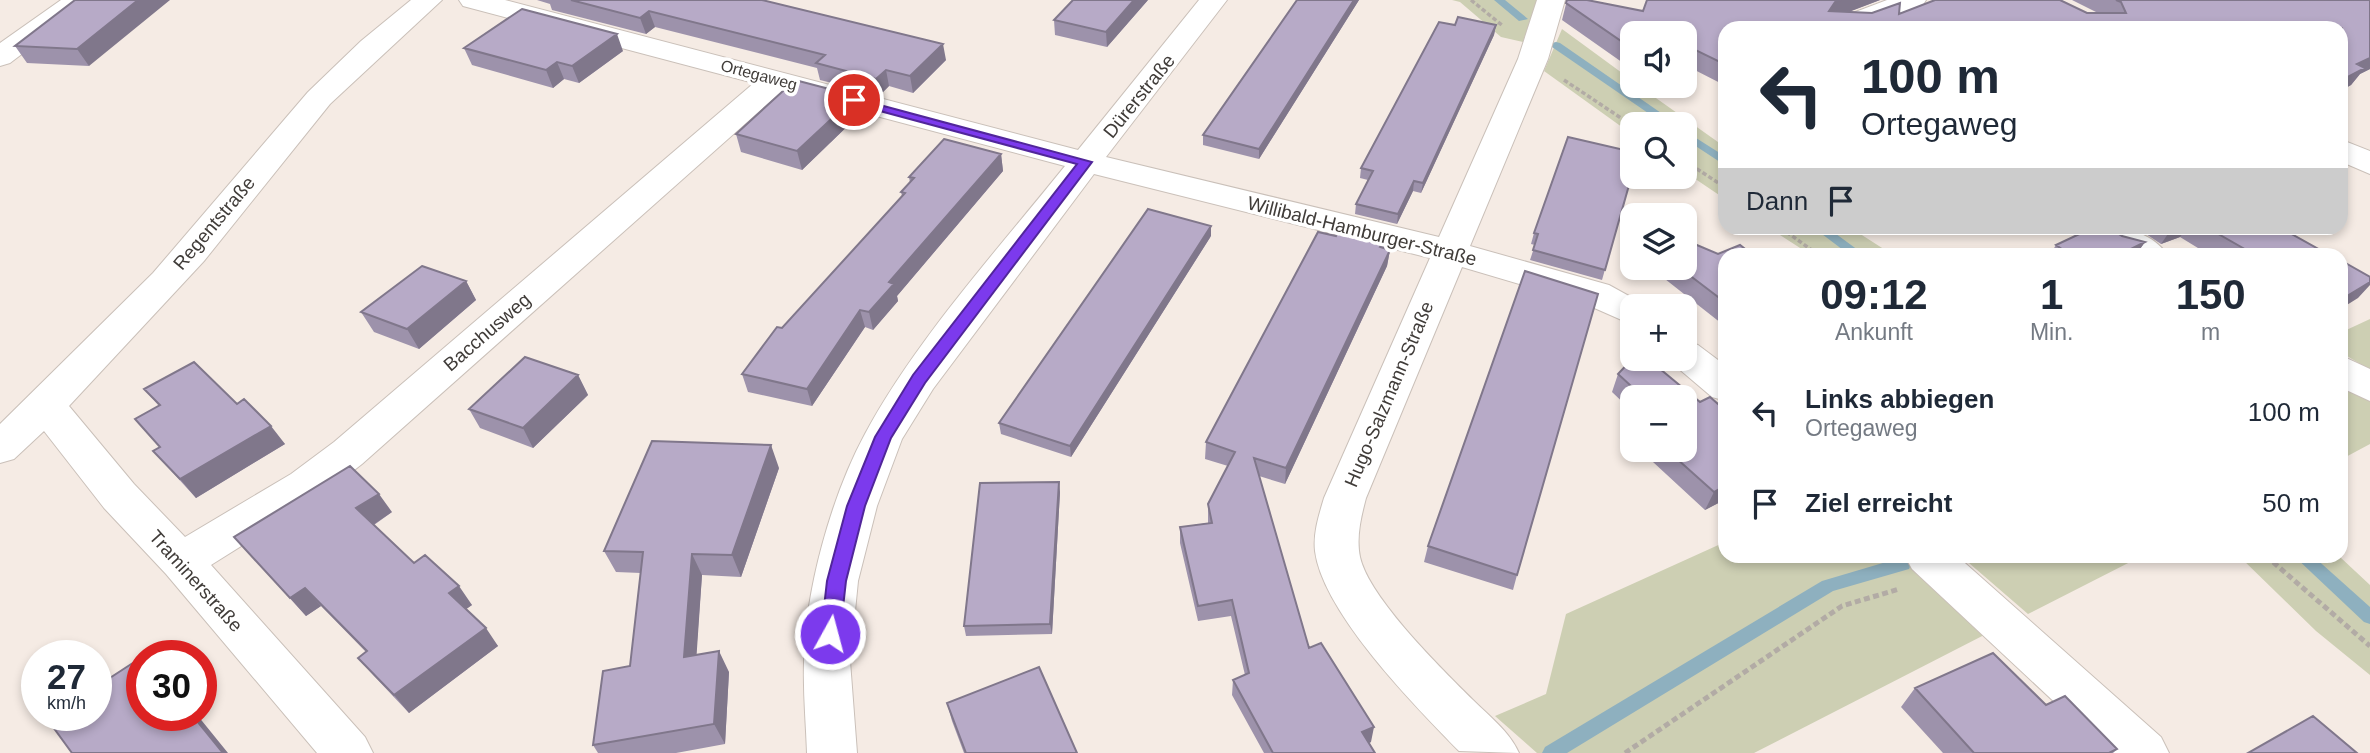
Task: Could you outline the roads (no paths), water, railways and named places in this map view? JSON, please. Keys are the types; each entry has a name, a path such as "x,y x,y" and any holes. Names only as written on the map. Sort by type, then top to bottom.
{"street":[{"path":"1,55 79,0"},
{"name":"Regentstraße","path":"3,442 47,406 217,222 285,136 343,71 428,0"},
{"name":"Ortegaweg","path":"472,0 1086,162"},
{"name":"Dürerstraße","path":"832,753 827,661 836,581 856,506 883,437 919,379 1213,0"},
{"name":"Hugo-Salzmann-Straße","path":"1494,753 1408,663 1350,587 1339,560 1335,532 1345,498 1533,59 1551,0"},
{"path":"1857,21 1912,0"},
{"name":"Bacchusweg","path":"181,561 306,485 348,453 777,79"},
{"path":"2348,153 2370,164"},
{"name":"Willibald-Hamburger-Straße","path":"1086,162 1449,251 1597,294 1620,306"},
{"path":"2116,235 2138,248"},
{"path":"1697,364 1718,381"},
{"path":"2348,374 2370,387"},
{"name":"Traminerstraße","path":"47,406 119,496 181,561 348,753"},
{"path":"1938,566 2144,753"}],"waterway":[{"path":"1499,0 1523,19"},
{"path":"1556,45 1654,112"},
{"path":"1697,142 1718,157"},
{"path":"1830,235 1849,248"},
{"path":"2310,563 2370,617"},
{"path":"1551,753 1828,586 1903,564"}]}
